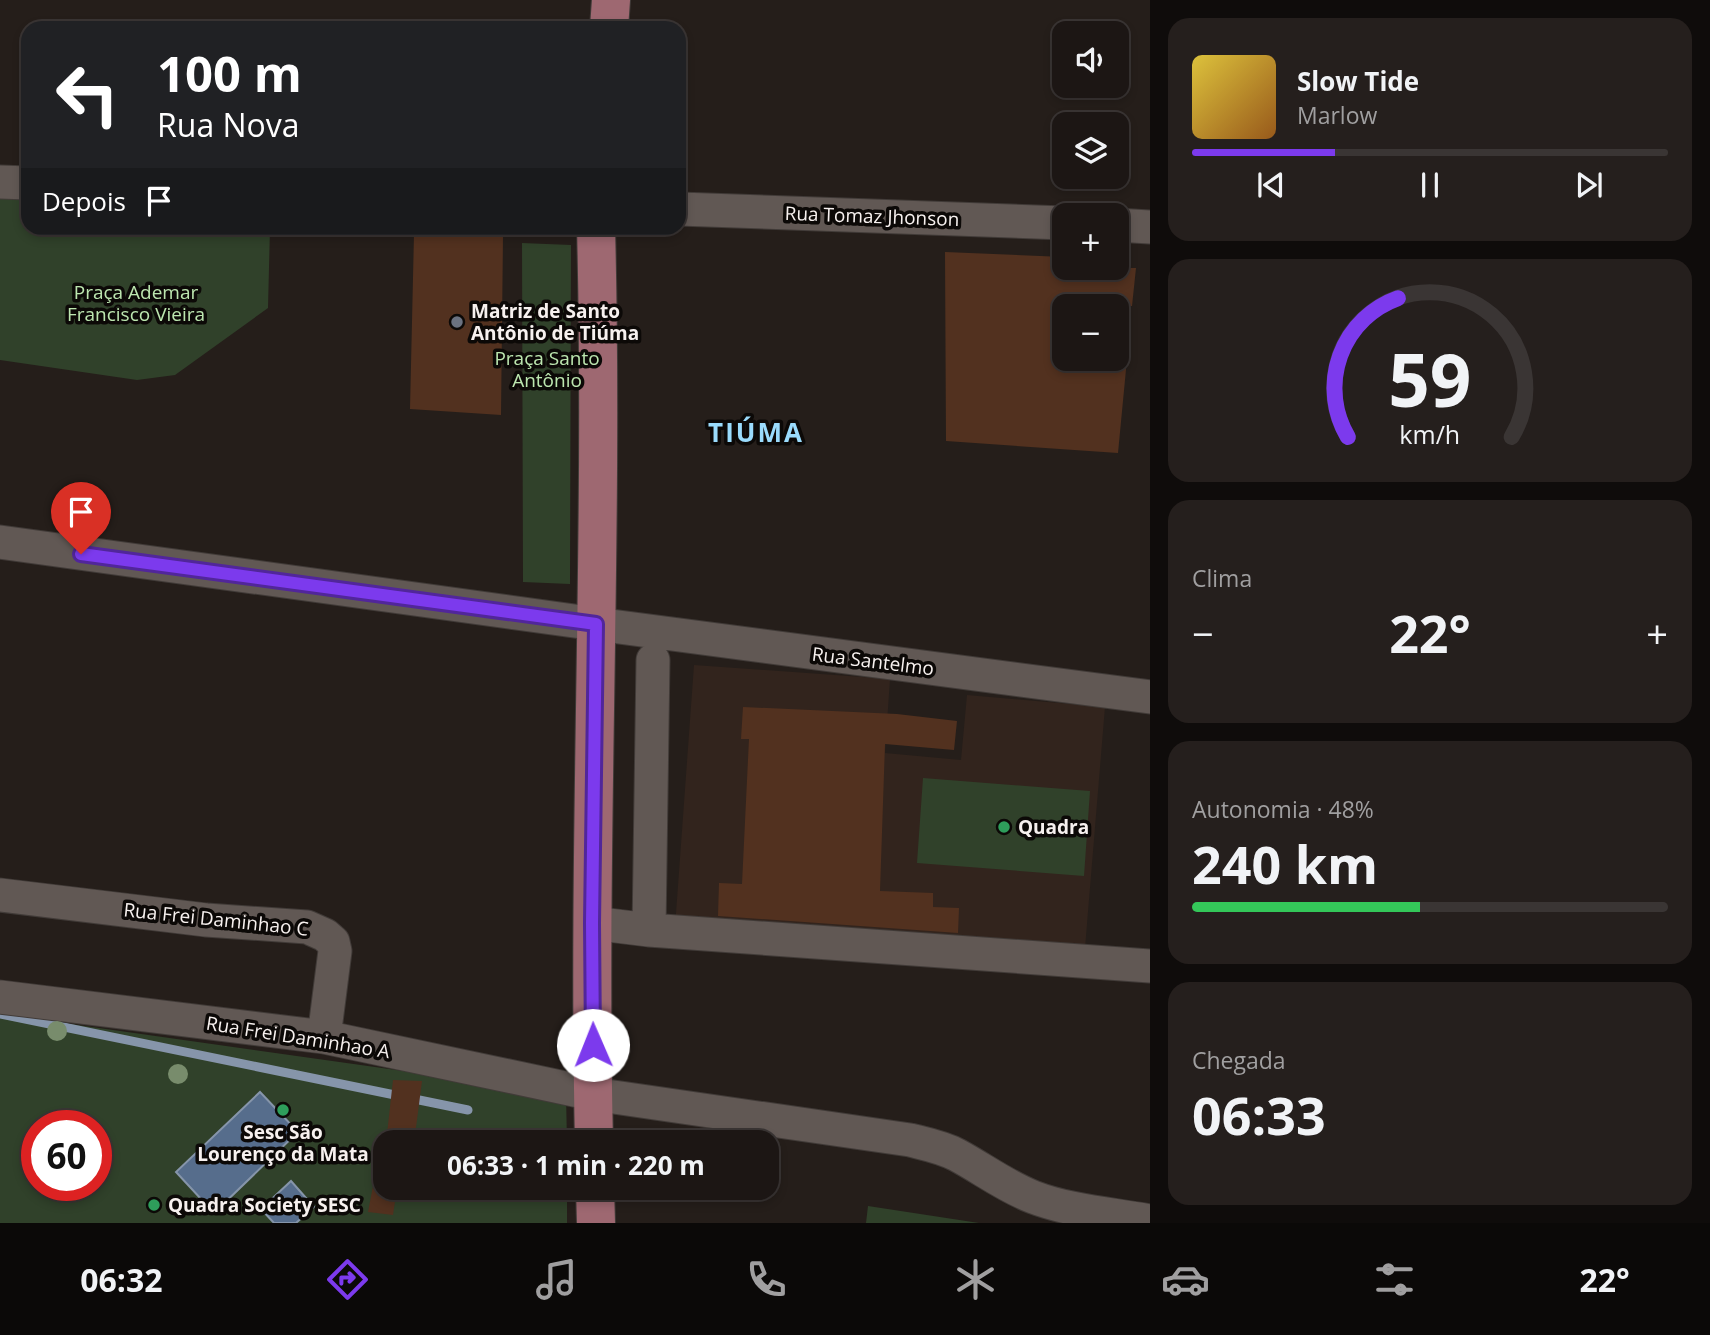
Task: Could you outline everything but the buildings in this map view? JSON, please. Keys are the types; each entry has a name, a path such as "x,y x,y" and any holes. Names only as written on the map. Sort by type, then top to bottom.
{"main road":[{"path":"610,21 611,0"},
{"path":"594,1130 592,923 599,343 596,235"},
{"path":"595,1200 596,1223"}],"street":[{"path":"0,182 21,183"},
{"name":"Rua Tomaz Jhonson","path":"686,209 1052,223"},
{"path":"1129,226 1150,227"},
{"name":"Rua Santelmo","path":"0,542 1150,697"},
{"path":"649,930 653,660"},
{"name":"Rua Frei Daminhao C","path":"0,895 315,930 333,942 335,951 324,1037"},
{"path":"592,923 649,930 1150,966"},
{"name":"Rua Frei Daminhao A","path":"0,997 324,1037 593,1094 910,1140 956,1154 1006,1185 1036,1198 1150,1221"}],"shaded area":[{"path":"694,665 890,679 885,753 961,760 967,695 1105,707 1084,960 675,927"}],"green space":[{"name":"Praça Ademar Francisco Vieira","path":"0,195 21,196 21,235 270,235 268,308 175,375 137,380 0,360"},
{"name":"Praça Santo Antônio","path":"522,243 571,245 570,584 523,582"},
{"name":"Quadra","path":"923,778 1090,791 1084,876 917,863"},
{"name":"Sesc São Lourenço da Mata","path":"0,1014 566,1094 567,1130 373,1130 373,1200 567,1200 567,1223 0,1223"},
{"path":"868,1206 979,1223 866,1223"}],"water":[{"path":"260,1092 298,1132 214,1213 176,1172"},
{"path":"291,1181 314,1207 296,1223 274,1223 261,1209"}],"waterway":[{"path":"0,1014 468,1110"}],"place":[{"name":"Matriz de Santo Antônio de Tiúma","path":"457,322"},
{"name":"Quadra","path":"1004,827"},
{"name":"Sesc São Lourenço da Mata","path":"283,1110"},
{"name":"Quadra Society SESC","path":"154,1205"}],"district":[{"name":"TIÚMA","path":"756,433"}],"route":[{"path":"81,554 596,624 593,1045"}]}
